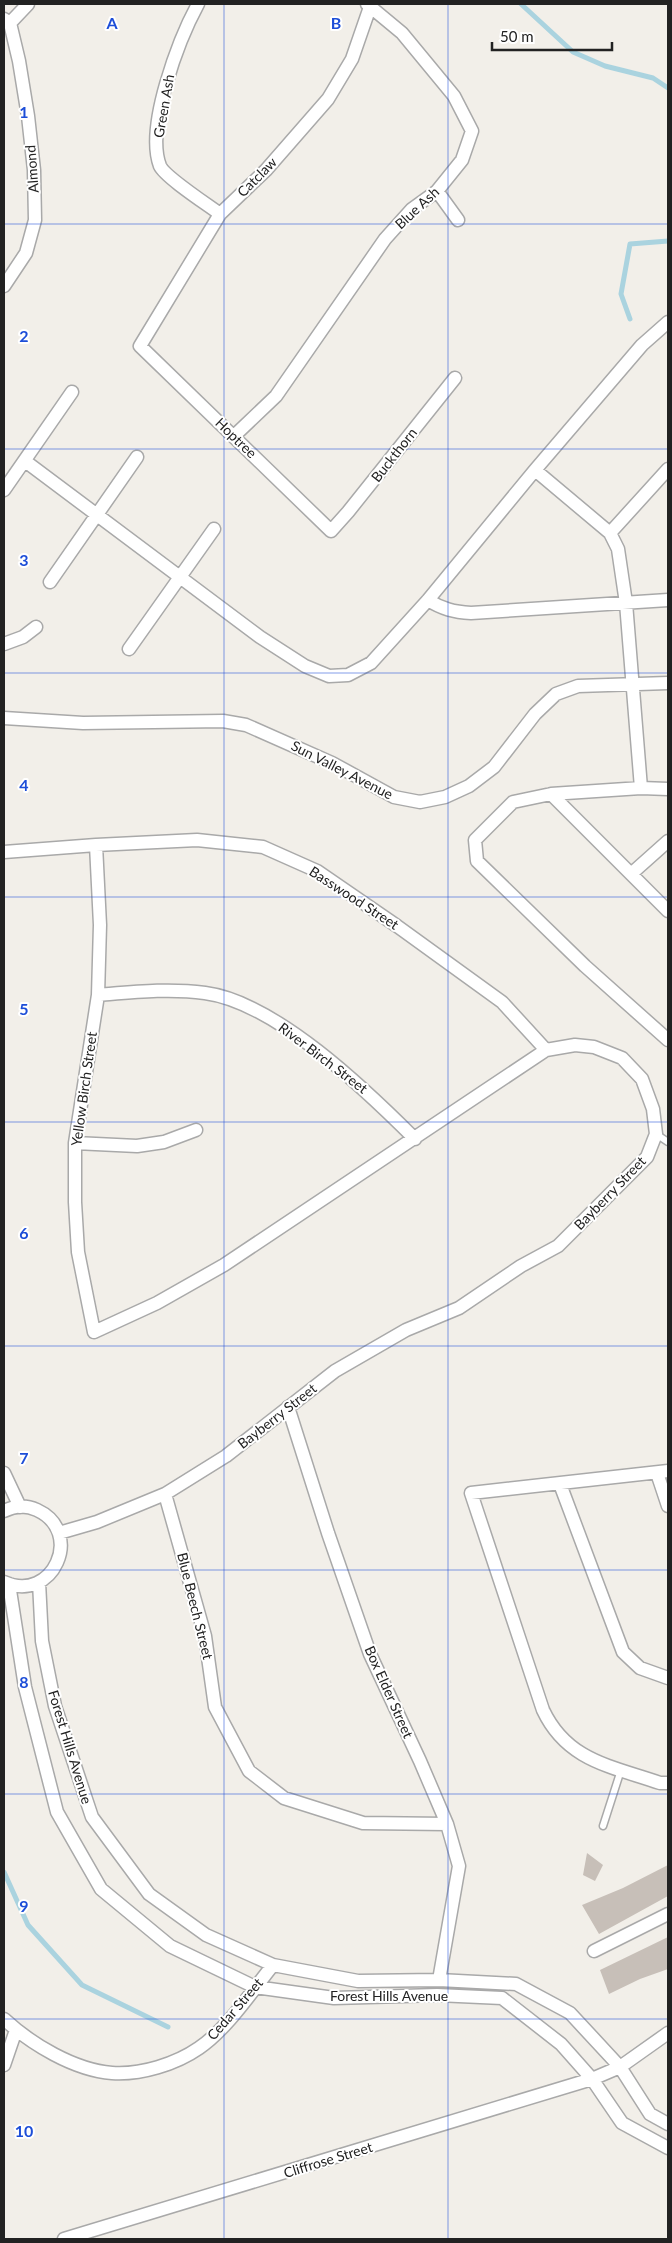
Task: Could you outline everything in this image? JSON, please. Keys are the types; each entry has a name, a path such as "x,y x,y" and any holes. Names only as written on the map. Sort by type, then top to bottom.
{"street":[{"path":"7,21 28,4"},
{"name":"Green Ash","path":"198,4 174,56 160,113 157,147 161,167 179,184 220,214"},
{"name":"Catclaw","path":"140,346 220,214 266,170 328,99 352,59 368,5"},
{"name":"Blue Ash","path":"234,436 276,396 385,239 412,209 437,191 462,160 472,131 454,96 402,33 368,5"},
{"name":"Almond","path":"4,286 26,253 34,220 34,170 28,116 19,61 7,21"},
{"path":"437,191 458,220"},
{"path":"24,460 260,637 305,666 330,676 348,675 371,662 428,600 534,470 642,345 668,322"},
{"name":"Hoptree","path":"140,346 331,531"},
{"name":"Buckthorn","path":"331,531 455,378"},
{"path":"4,490 72,392"},
{"path":"50,582 137,458"},
{"path":"610,533 668,469"},
{"path":"534,470 610,533 618,549 626,603 641,788"},
{"path":"129,649 214,529"},
{"path":"428,600 439,608 454,612 471,613 668,600"},
{"path":"4,644 23,637 36,627"},
{"name":"Sun Valley Avenue","path":"4,718 83,722 223,721 246,725 332,763 394,797 420,802 445,797 469,786 494,766 535,714 556,694 578,686 668,683"},
{"path":"668,789 641,788 551,794 513,802 474,840 477,861 585,966 668,1040"},
{"path":"551,794 668,910"},
{"name":"Basswood Street","path":"4,852 197,840 263,847 317,871 502,1002 546,1050"},
{"path":"631,874 668,841"},
{"name":"Yellow Birch Street","path":"94,1332 78,1252 75,1202 75,1144 98,995 100,925 96,845"},
{"name":"River Birch Street","path":"98,995 164,990 206,993 238,1002 285,1027 341,1070 364,1088 415,1138"},
{"name":"Bayberry Street","path":"59,1533 97,1522 165,1494 226,1456 335,1371 406,1330 459,1308 521,1266 558,1246 647,1157 656,1134 653,1109 642,1079 622,1058 594,1047 574,1045 546,1050 224,1265 157,1303 94,1332"},
{"path":"75,1144 137,1146 164,1142 196,1130"},
{"name":"Box Elder Street","path":"288,1407 328,1533 370,1654 447,1824 458,1866 439,1980"},
{"path":"4,1472 20,1507"},
{"path":"668,1506 663,1472 471,1493 542,1710 551,1727 564,1742 581,1755 660,1783 668,1783"},
{"path":"560,1484 623,1652 640,1668 668,1678"},
{"name":"Blue Beech Street","path":"165,1494 205,1636 215,1707 249,1771 284,1798 363,1823 447,1824"},
{"path":"4,1511 20,1507 33,1508 44,1514 53,1522 59,1533 61,1545 56,1567 49,1576 30,1585 7,1583"},
{"name":"Forest Hills Avenue","path":"39,1582 42,1641 55,1706 92,1817 149,1894 206,1935 273,1965 358,1981 439,1980 516,1984 570,2013 620,2067 650,2114 668,2124"},
{"name":"Forest Hills Avenue","path":"7,1583 25,1687 57,1812 101,1889 170,1946 255,1988 334,1998 437,1995 502,1998 561,2044 592,2079 622,2123 668,2148"},
{"path":"594,1951 668,1914"},
{"name":"Cedar Street","path":"4,2019 16,2030 52,2052 81,2066 112,2073 140,2071 172,2063 200,2048 222,2027 273,1965"},
{"path":"4,2065 16,2030"},
{"name":"Cliffrose Street","path":"64,2239 592,2079 620,2067 668,2033"}],"lane":[{"path":"656,1134 668,1142"},
{"path":"603,1826 621,1770"}],"building":[{"path":"587,1853 603,1865 595,1881 583,1875"},
{"path":"668,1865 668,1896 599,1934 582,1905 623,1888"},
{"path":"668,1937 668,1969 640,1979 609,1994 600,1970"}],"waterway":[{"path":"521,4 573,52 605,66 653,78 668,88"},
{"path":"630,319 621,294 630,244 668,241"},
{"path":"4,1872 28,1925 82,1985 168,2027"}]}
